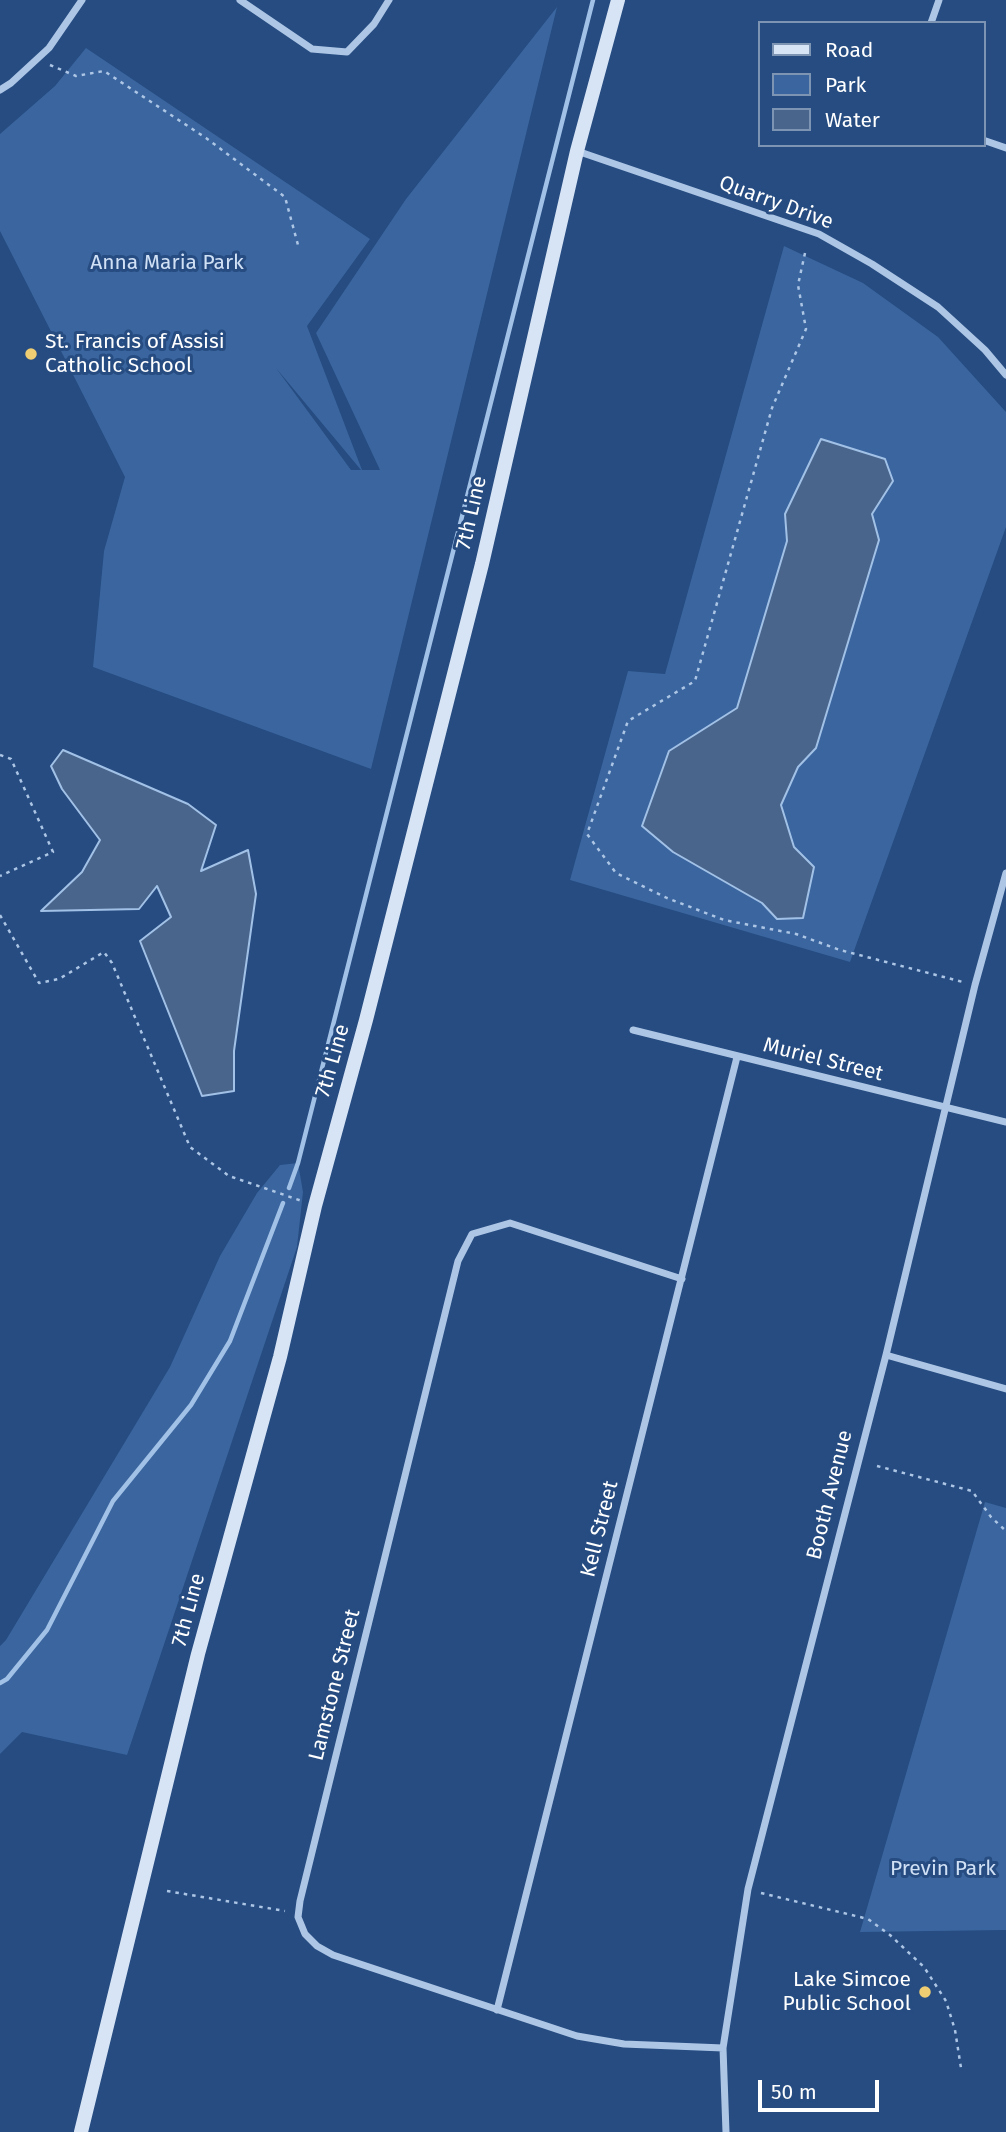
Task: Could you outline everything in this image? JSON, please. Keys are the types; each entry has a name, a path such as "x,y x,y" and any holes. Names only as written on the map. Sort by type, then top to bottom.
{"street":[{"path":"0,90 49,48 82,0"},
{"path":"240,0 312,49 347,52 374,24 389,0"},
{"name":"7th Line","path":"81,2132 198,1654 280,1357 315,1206 366,1020 482,564 577,151 618,0"},
{"path":"932,21 939,0"},
{"path":"985,141 1006,148"},
{"name":"Quarry Drive","path":"577,151 819,234 939,307 985,350 1006,375"},
{"name":"Booth Avenue","path":"726,2132 723,2048 735,1958 748,1889 1006,873"},
{"name":"Muriel Street","path":"633,1030 1006,1122"},
{"name":"Kell Street","path":"497,2010 737,1057"},
{"name":"Lamstone Street","path":"682,1279 510,1223 472,1234 458,1261 298,1917 305,1934 317,1946 333,1955 497,2010 589,2038 624,2044 723,2048"},
{"path":"886,1354 1006,1389"}],"path":[{"path":"38,57 51,66 76,76 104,71 206,138 285,197 298,245"},
{"path":"805,253 798,285 806,330 772,408 695,681 628,721 587,834 616,873 724,920 796,934 839,950 964,982"},
{"path":"0,755 11,759 53,852 0,876"},
{"path":"0,915 39,983 59,979 104,952 112,963 190,1147 229,1176 315,1206"},
{"path":"877,1466 972,1491 991,1517 1006,1531"},
{"path":"167,1891 285,1910"},
{"path":"761,1893 868,1919 890,1935 924,1967 946,2001 955,2030 961,2068"}],"green space":[{"name":"Anna Maria Park","path":"557,7 371,769 93,667 104,551 125,477 0,231 0,134 55,86 86,48 370,239 307,326 362,470 380,470 316,333 406,199","holes":["276,368 361,470 351,470"]},
{"path":"784,246 863,283 938,337 1006,412 1006,527 850,962 570,880 628,671 665,674"},
{"path":"298,1163 303,1192 297,1247 127,1755 22,1732 0,1754 0,1646 170,1367 220,1256 257,1193 280,1165"},
{"name":"Previn Park","path":"985,1502 1006,1508 1006,1930 860,1932"}],"water":[{"path":"821,439 885,459 893,481 872,514 879,540 816,748 798,767 781,805 794,847 814,867 803,918 777,919 762,903 673,852 642,826 669,751 737,708 787,541 785,514"},
{"path":"63,750 188,804 216,825 201,871 248,850 256,894 234,1051 234,1091 202,1096 140,941 171,917 157,886 139,909 41,911 82,872 100,840 62,789 51,766"}],"waterway":[{"path":"289,1188 298,1163 593,0"},
{"path":"0,1683 7,1679 47,1630 113,1501 191,1405 230,1341 283,1203"}],"place":[{"name":"St. Francis of Assisi Catholic School","path":"31,354"},
{"name":"Lake Simcoe Public School","path":"925,1992"}]}
